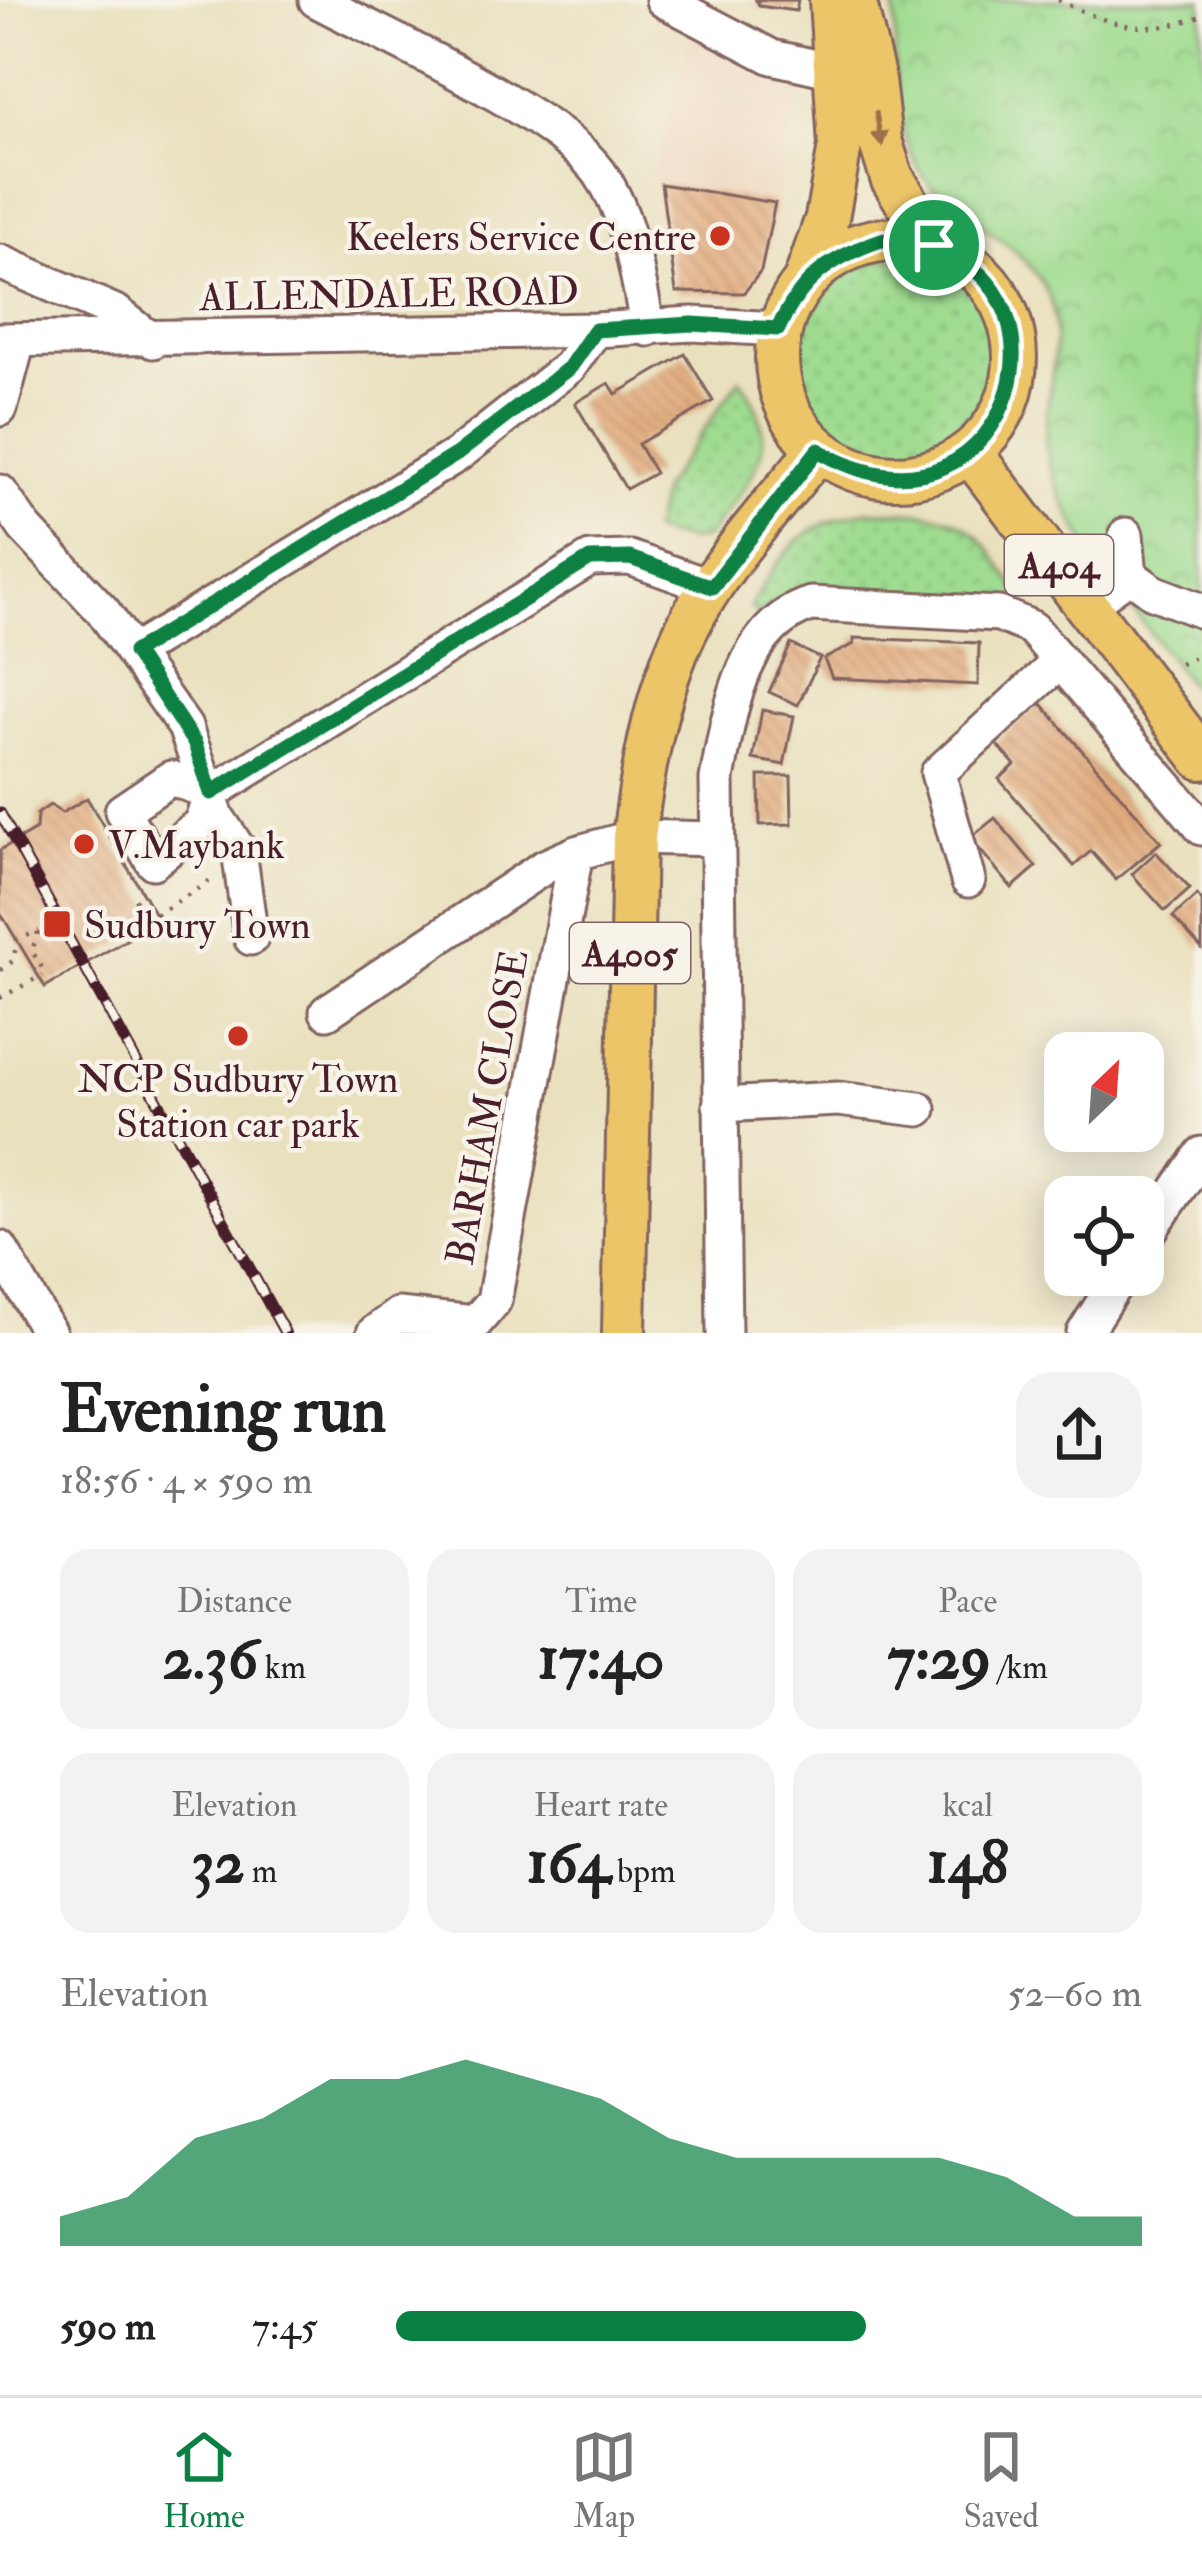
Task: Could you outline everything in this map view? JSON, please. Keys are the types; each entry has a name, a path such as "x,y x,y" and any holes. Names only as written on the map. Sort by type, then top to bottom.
{"main road":[{"path":"805,281 843,254 881,240 934,245 983,276 1008,317 1016,350 1008,400 997,422 970,452 938,470 882,476 818,450 790,411 777,369 778,329 805,281 827,218 839,146 831,0"},
{"path":"854,0 886,159 934,245"},
{"name":"A4005","path":"624,1333 634,837 644,761 685,633 712,587 818,450"},
{"name":"A404","path":"970,452 1202,758"}],"street":[{"path":"316,0 545,123 597,170 624,220 648,329"},
{"path":"663,0 696,9 772,57 833,70"},
{"path":"0,262 117,314 153,340"},
{"name":"ALLENDALE ROAD","path":"9,340 648,329 692,324 778,329"},
{"path":"134,652 457,454 569,368 595,330"},
{"path":"0,409 9,340"},
{"path":"0,492 25,528 134,652 195,744 217,817 239,850 251,938"},
{"path":"1126,535 1130,575 1153,592 1202,610"},
{"path":"211,793 590,559 630,558 712,587"},
{"path":"1089,604 1130,575"},
{"path":"724,1333 717,779 733,696 766,632 788,611 812,604 999,614 1032,628 1202,828"},
{"path":"968,880 938,773 1060,662"},
{"path":"327,1012 544,867 634,837 716,839"},
{"name":"BARHAM CLOSE","path":"374,1333 398,1316 475,1323 494,1301 576,853"},
{"path":"720,1105 838,1099 919,1109"},
{"path":"1164,1209 1202,1154"},
{"path":"0,1248 50,1333"},
{"path":"1084,1333 1107,1296"}],"path":[{"path":"1058,0 1099,20 1144,30 1202,15"},
{"path":"1180,664 1202,654"},
{"path":"156,916 225,871"},
{"path":"135,899 144,916"},
{"path":"0,970 13,961 17,940 39,931 32,951 44,973 0,998"}],"shaded area":[{"path":"694,22 800,78 765,271 744,299 677,297 651,181"}],"green space":[{"path":"895,0 1202,0 1202,701 1091,550 1057,487 1046,436 1055,326 1044,286 1008,245 936,190 909,150 895,75"},
{"path":"901,258 940,266 972,288 994,320 1002,359 994,398 972,430 940,452 901,460 862,452 830,430 808,398 800,359 808,320 830,288 862,266"},
{"path":"740,379 762,425 758,462 750,479 708,537 689,541 652,532 662,489"},
{"path":"866,511 929,514 966,526 980,538 1028,607 992,599 794,592 757,614 750,607 784,555 809,532"}],"building":[{"path":"756,0 798,0 796,11 759,6"},
{"name":"Keelers Service Centre","path":"661,184 775,203 761,271 744,293 676,292"},
{"path":"685,354 713,401 638,444 655,473 626,489 575,403 609,383 616,394"},
{"path":"854,638 979,643 978,685 832,678 824,659 854,644"},
{"path":"791,644 820,658 798,705 769,692"},
{"path":"1041,703 1161,842 1116,880 1091,851 1074,866 999,779 1015,765 995,742"},
{"path":"762,710 794,716 784,765 753,759"},
{"path":"759,776 791,776 792,824 760,825"},
{"name":"Sudbury Town","path":"87,798 159,921 45,987 0,912 0,850 36,829 37,814 50,805 62,813"},
{"path":"995,818 1036,867 1012,888 970,838"},
{"path":"1156,852 1190,889 1165,911 1132,874"},
{"path":"1197,895 1202,901 1202,949 1173,917"}],"railway":[{"path":"0,813 285,1333"}],"place":[{"name":"Keelers Service Centre","path":"720,236"},
{"name":"V.Maybank","path":"84,844"},
{"name":"Sudbury Town","path":"57,924"},
{"name":"NCP Sudbury Town Station car park","path":"238,1036"}],"route":[{"path":"881,240 934,245 983,276 1008,317 1016,350 1008,400 997,422 970,452 916,476 882,476 859,471 818,450 712,587 630,558 590,559 211,793 195,744 134,652 457,454 569,368 595,330 692,324 778,329 805,281 843,254 881,240"}]}
